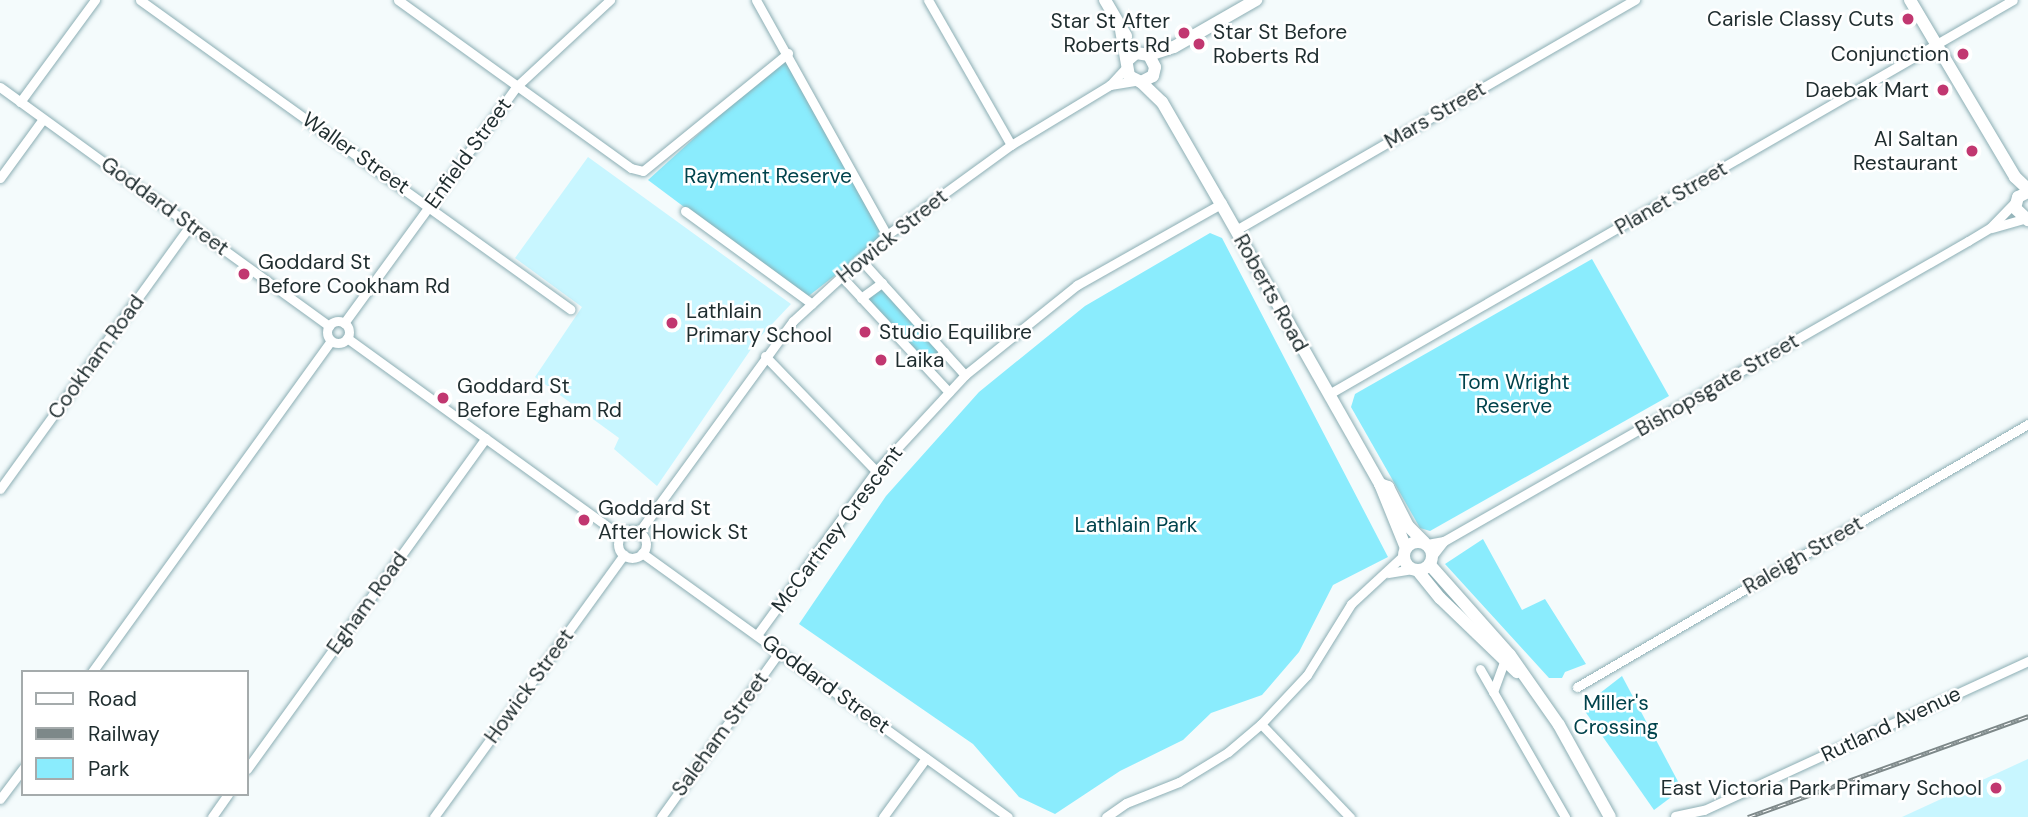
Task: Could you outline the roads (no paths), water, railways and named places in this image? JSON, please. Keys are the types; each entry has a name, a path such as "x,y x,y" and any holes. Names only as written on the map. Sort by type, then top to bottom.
{"main road":[{"name":"Roberts Road","path":"1105,0 1121,30 1150,61 1162,102 1380,484 1405,552 1424,558 1510,655 1559,725 1610,817"},
{"path":"1127,64 1150,61 1256,0"},
{"path":"1910,0 1968,85 1971,100 2023,195 2025,219"},
{"path":"1919,0 1939,42"},
{"name":"Roberts Road","path":"1121,30 1127,64 1138,81 1162,102"},
{"path":"1138,81 1150,61"},
{"name":"Roberts Road","path":"1380,484 1388,487 1424,558 1504,662 1525,679"},
{"path":"1405,552 1415,542 1424,558"}],"street":[{"path":"20,102 95,0"},
{"name":"Waller Street","path":"140,0 430,205 570,309"},
{"path":"398,0 631,168 643,171 788,53"},
{"name":"Enfield Street","path":"344,323 517,86 610,0"},
{"path":"756,0 788,53 887,235"},
{"path":"928,0 1011,145"},
{"name":"Mars Street","path":"1236,230 1635,0"},
{"name":"Planet Street","path":"1329,394 2013,0"},
{"name":"Howick Street","path":"639,532 765,356 812,304 887,235 1011,145 1110,85 1127,64"},
{"name":"Howick Street","path":"1110,85 1138,81"},
{"name":"Goddard Street","path":"0,87 329,326"},
{"path":"0,178 43,119"},
{"name":"Bishopsgate Street","path":"1388,573 1424,558 1444,541 1990,228 2023,195"},
{"name":"McCartney Crescent","path":"757,635 876,471 965,375 1077,285 1221,204"},
{"path":"685,211 812,304"},
{"name":"Bishopsgate Street","path":"1990,228 2025,219"},
{"name":"Cookham Road","path":"0,489 191,224"},
{"path":"862,260 965,375"},
{"path":"842,277 949,392"},
{"path":"861,298 882,283"},
{"path":"93,670 331,341 329,326 344,323 347,338 621,537"},
{"path":"331,341 347,338"},
{"path":"928,368 944,352"},
{"path":"765,356 876,471"},
{"name":"Raleigh Street","path":"1577,687 2028,424"},
{"name":"Egham Road","path":"248,768 486,438"},
{"path":"628,531 639,532 646,542 642,553 624,555 619,548 621,537 628,531"},
{"path":"1106,817 1126,803 1179,782 1228,752 1261,724 1307,675 1351,604 1388,573 1405,552"},
{"name":"Goddard Street","path":"642,553 1008,817"},
{"name":"Howick Street","path":"435,817 624,555"},
{"name":"Saleham Street","path":"661,817 780,651"},
{"name":"Rutland Avenue","path":"1675,816 1704,810 2028,661"},
{"path":"1493,692 1504,662"},
{"path":"1480,669 1565,817"},
{"path":"1261,724 1350,817"},
{"path":"883,817 926,758"},
{"path":"0,799 21,771"},
{"path":"212,817 227,796"}],"railway":[{"path":"1748,817 2028,716"}],"place":[{"name":"Carisle Classy Cuts","path":"1908,19"},
{"name":"Star St After Roberts Rd","path":"1184,33"},
{"name":"Star St Before Roberts Rd","path":"1199,44"},
{"name":"Conjunction","path":"1963,54"},
{"name":"Daebak Mart","path":"1943,90"},
{"name":"Al Saltan Restaurant","path":"1972,151"},
{"name":"Goddard St Before Cookham Rd","path":"244,274"},
{"name":"Lathlain Primary School","path":"672,323"},
{"name":"Studio Equilibre","path":"865,332"},
{"name":"Laika","path":"881,360"},
{"name":"Goddard St Before Egham Rd","path":"443,398"},
{"name":"Goddard St After Howick St","path":"584,520"},
{"name":"East Victoria Park Primary School","path":"1996,788"}],"park label":[{"name":"Rayment Reserve","path":"768,176"},
{"name":"Tom Wright Reserve","path":"1514,394"},
{"name":"Lathlain Park","path":"1136,525"},
{"name":"Miller's Crossing","path":"1616,715"}]}
